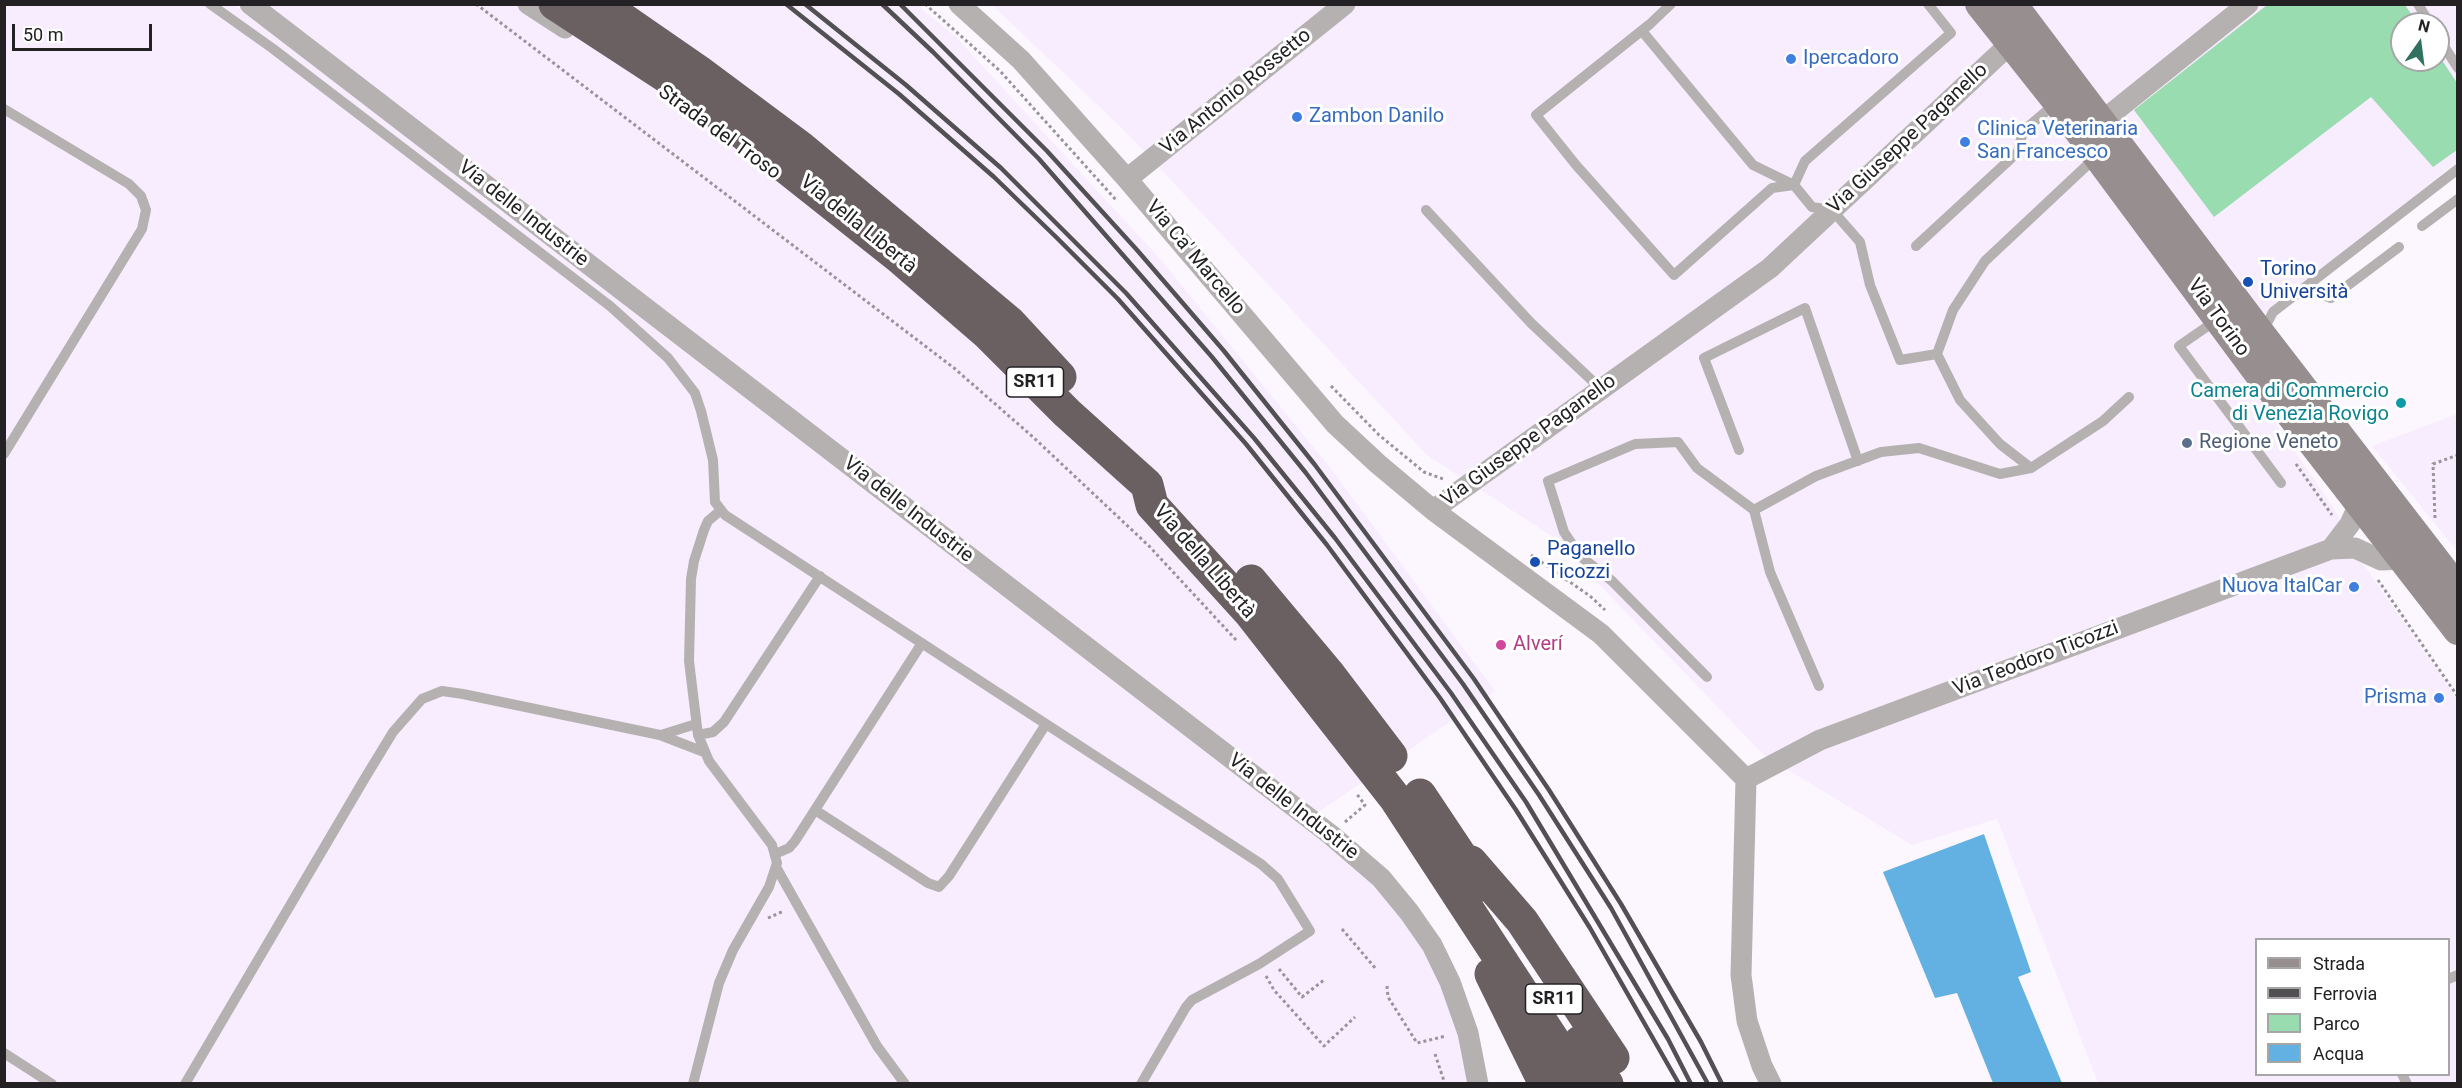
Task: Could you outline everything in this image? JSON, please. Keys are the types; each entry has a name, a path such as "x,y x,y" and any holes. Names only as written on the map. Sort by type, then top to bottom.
{"highway":[{"name":"Via della Libertà","path":"555,4 696,96 899,257 988,334 1068,414 1147,485 1152,505 1258,624 1395,798 1439,842"},
{"name":"Via della Libertà","path":"601,4 652,37 800,147 1010,323 1142,460 1293,629 1409,780 1439,842 1491,922 1607,1083"},
{"path":"1439,842 1456,909 1545,1083"},
{"path":"1439,842 1522,921 1590,1020 1628,1083"},
{"name":"Via della Libertà","path":"1491,922 1582,1083"}],"street":[{"name":"Via delle Industrie","path":"250,4 1331,836 1381,878 1409,912 1431,945 1450,982 1467,1033 1478,1083"},
{"name":"Strada del Troso","path":"528,4 683,105 784,179 942,304 1053,409 1147,485"},
{"path":"624,4 652,37"},
{"name":"Via Ca' Marcello","path":"959,4 1020,60 1127,178 1335,424 1377,464 1433,510"},
{"name":"Via Antonio Rossetto","path":"1127,178 1345,4"},
{"name":"Via Torino","path":"1980,4 2057,101 2218,319 2252,343 2457,590"},
{"name":"Via Torino","path":"2012,4 2101,122 2359,504 2457,630"},
{"path":"2101,122 2247,4"},
{"name":"Via Giuseppe Paganello","path":"1746,779 1601,634 1433,510 1770,268 2011,43"},
{"path":"2331,549 2350,524 2359,504"},
{"name":"Via Teodoro Ticozzi","path":"1746,779 1820,740 2331,549 2355,548 2381,560 2403,559"},
{"path":"1746,779 1741,975 1747,1021 1762,1066 1771,1083"}],"lane":[{"path":"210,4 272,48 600,299 668,358 695,393 713,460 715,502 721,510 1264,867 1278,879 1310,932 1260,964 1192,1000 1186,1006 1141,1083"},
{"path":"1671,4 1642,31 1536,115 1576,165 1674,275 1772,188 1794,185"},
{"path":"1794,185 1805,161 1951,33 1928,5"},
{"path":"1642,31 1752,165 1794,185 1812,207 1832,210 1860,242 1870,285 1900,360 1937,354"},
{"path":"1916,246 2018,152 2023,131 2057,101"},
{"path":"4,109 129,184 141,196 146,210 142,229 4,454"},
{"path":"2031,468 2000,444 1960,400 1937,354 1953,310 1985,261 2097,156"},
{"path":"2252,343 2273,312 2457,169"},
{"path":"2422,226 2457,199"},
{"path":"1426,210 1531,323 1601,389"},
{"path":"2304,288 2331,298 2399,247"},
{"path":"1739,450 1704,358 1805,308 1858,461"},
{"path":"2218,319 2180,346 2281,483"},
{"path":"1754,510 1816,476 1881,452 1919,448 2000,474 2031,468 2103,421 2129,397"},
{"path":"1707,677 1612,581 1580,556 1564,532 1548,481 1635,444 1678,442 1697,468 1754,510 1770,572 1819,686"},
{"path":"693,1083 719,983 733,950 769,887 776,867 775,854 766,835 704,752 697,730 689,661 691,579 704,530 708,521 721,510"},
{"path":"660,735 697,730 713,732 724,722 820,576"},
{"path":"775,854 789,848 795,841 922,643"},
{"path":"185,1083 364,778 393,732 422,699 442,692 453,692 660,735 704,752"},
{"path":"815,810 928,883 939,887 949,876 1046,724"},
{"path":"776,867 877,1046 905,1083"},
{"path":"4,1053 52,1083"}],"path":[{"path":"476,4 954,368 1033,437 1149,546 1239,643"},
{"path":"925,4 999,71 1122,206"},
{"path":"1329,384 1379,435 1424,472 1444,479 1454,478 1464,487"},
{"path":"2435,521 2433,464 2457,455"},
{"path":"2372,572 2457,694"},
{"path":"1331,836 1365,805 1351,786"},
{"path":"761,924 767,918 787,909"},
{"path":"1342,929 1376,969"},
{"path":"1257,981 1281,969 1302,997 1324,980"},
{"path":"1266,976 1274,990 1324,1046 1355,1017"},
{"path":"1387,986 1388,998 1417,1043 1446,1036"},
{"path":"1435,1054 1445,1083"}],"shaded area":[{"path":"5,4 235,5 1347,858 1375,883 1425,949 1443,985 1457,1033 1467,1083 5,1084"},
{"path":"266,5 917,5 956,37 1161,260 1332,470 1495,691 1319,812"},
{"path":"992,5 2457,5 2457,162 2224,348 2335,510 2361,561 2457,699 2457,1083 2098,1083 1997,819 1912,845 1765,756 1553,537 1427,455 1128,134"},
{"path":"2457,414 2457,551 2372,446"}],"green space":[{"path":"2267,5 2405,5 2410,12 2390,12 2390,72 2450,72 2457,83 2457,150 2433,167 2371,97 2214,217 2134,110"}],"water":[{"path":"1984,834 2031,972 2018,977 2062,1083 1993,1083 1957,993 1935,998 1883,872"}],"railway":[{"path":"786,4 899,94 994,177 1118,299 1246,444 1327,545 1440,698 1516,810 1590,928 1679,1084"},
{"path":"805,4 906,85 1001,168 1126,293 1254,438 1335,538 1451,693 1526,802 1668,1039 1691,1084"},
{"path":"882,4 1039,159 1212,357 1306,473 1463,684 1539,795 1611,908 1708,1084"},
{"path":"900,4 1047,151 1137,250 1224,351 1315,465 1474,679 1549,790 1621,904 1701,1042 1722,1084"}],"place":[{"name":"Ipercadoro","path":"1791,59"},
{"name":"Zambon Danilo","path":"1297,117"},
{"name":"Clinica Veterinaria San Francesco","path":"1965,142"},
{"name":"Torino Università","path":"2248,282"},
{"name":"Camera di Commercio di Venezia Rovigo","path":"2401,403"},
{"name":"Regione Veneto","path":"2187,443"},
{"name":"Paganello Ticozzi","path":"1535,562"},
{"name":"Nuova ItalCar","path":"2354,587"},
{"name":"Alverí","path":"1501,645"},
{"name":"Prisma","path":"2439,698"}]}
